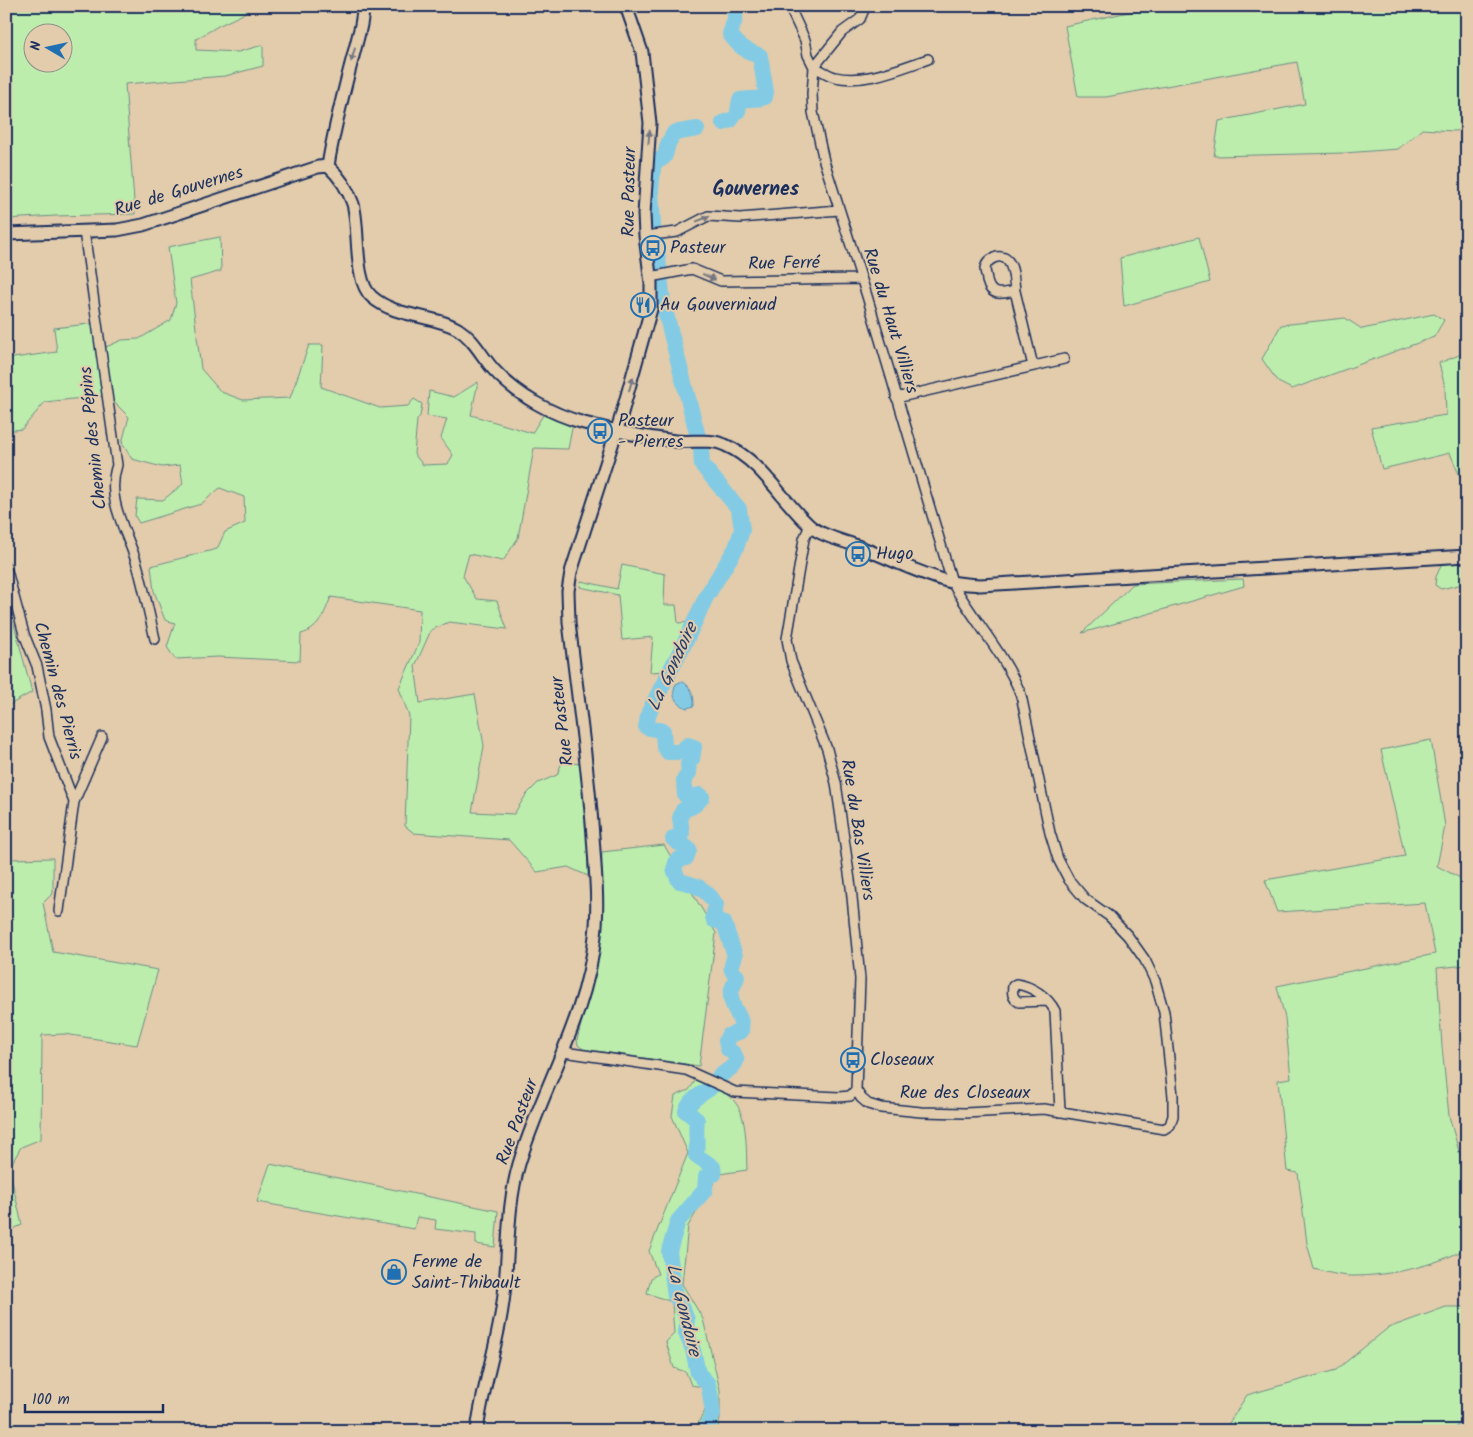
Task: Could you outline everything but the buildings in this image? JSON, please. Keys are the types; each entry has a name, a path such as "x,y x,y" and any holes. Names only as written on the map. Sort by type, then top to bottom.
{"street":[{"name":"Rue Pasteur","path":"477,1431 503,1307 509,1223 519,1165 564,1052 584,993 596,936 591,816 569,622 568,591 570,572 634,375 651,309 657,275 644,197 650,123 648,103 640,43 626,6"},
{"path":"789,6 805,40 808,55 814,67 835,76 858,78 874,76 928,60"},
{"path":"814,67 842,32 860,19 863,12 862,6"},
{"path":"363,7 360,32 341,99 328,166 336,173 344,185 353,204 358,243 358,261 363,281 370,296 385,307 447,324 468,337 494,370 526,398 582,422 616,431 668,440 724,444 743,455 816,531 952,582 980,585 1467,556"},
{"name":"Rue du Haut Villiers","path":"814,67 813,112 824,161 952,582 961,599 1013,675 1021,695 1050,833 1058,859 1069,880 1085,899 1109,916 1128,936 1145,960 1155,981 1164,1012 1173,1096 1173,1116 1170,1126"},
{"name":"Rue de Gouvernes","path":"6,234 117,230 143,225 318,167 328,166"},
{"path":"651,236 677,232 708,216 740,218 839,210"},
{"name":"Chemin des Pépins","path":"84,231 117,465 113,476 113,491 118,513 136,563 155,639"},
{"name":"Rue Ferré","path":"657,275 693,270 721,282 861,279"},
{"path":"1015,291 1033,366"},
{"path":"896,398 1064,359"},
{"name":"Rue du Bas Villiers","path":"810,525 804,539 787,639 791,661 827,749 836,783 851,887 860,979 856,1090"},
{"name":"Chemin des Pierris","path":"6,567 24,634 37,666 46,710 49,737 74,802 59,911"},
{"path":"74,802 102,737"},
{"path":"1048,1001 1056,1017 1060,1112"},
{"path":"564,1052 686,1070 735,1092 850,1096 856,1090"},
{"name":"Rue des Closeaux","path":"856,1090 868,1104 881,1108 921,1112 965,1113 1044,1109 1156,1128 1164,1129 1170,1126"}],"green space":[{"path":"6,6 250,6 243,14 196,39 196,50 238,52 263,45 263,66 225,76 125,84 135,214 6,219"},
{"path":"1156,6 1467,6 1467,129 1454,131 1422,129 1398,149 1344,153 1214,156 1219,121 1305,104 1297,62 1106,97 1078,97 1065,26"},
{"path":"220,237 221,271 190,280 201,369 221,392 243,400 290,398 309,345 323,345 321,387 380,408 408,406 414,399 422,404 420,416 417,420 414,454 423,465 448,464 453,455 441,438 447,419 427,416 429,391 454,397 478,382 471,415 532,433 548,407 574,418 568,449 534,448 518,538 503,561 469,554 463,576 477,599 497,601 507,629 449,622 431,630 415,666 420,703 475,694 484,746 472,812 514,814 526,795 538,783 557,775 562,762 580,764 587,831 588,876 568,867 537,872 509,840 414,833 405,826 409,716 399,688 419,643 420,610 331,597 317,624 301,634 300,661 218,657 175,659 167,647 175,623 165,620 154,591 151,566 217,549 225,532 245,523 244,497 220,488 201,504 139,523 135,516 137,499 163,500 183,484 180,465 162,467 132,459 122,443 129,417 114,402 101,396 45,402 22,429 6,431 6,359 57,352 54,328 97,323 106,347 122,340 139,339 171,320 176,303 168,247"},
{"path":"1199,237 1210,282 1124,306 1120,258"},
{"path":"1434,314 1444,320 1434,337 1292,389 1278,382 1262,359 1281,325 1345,318 1362,329"},
{"path":"1467,352 1467,493 1450,453 1382,469 1371,427 1446,415 1445,387 1439,363"},
{"path":"1467,553 1467,583 1441,589 1435,585 1436,577 1443,561"},
{"path":"622,565 665,574 664,605 676,605 678,623 693,622 674,662 667,671 650,672 653,637 622,640 618,595 580,587 581,581 617,589"},
{"path":"1243,579 1244,586 1082,633 1133,584"},
{"path":"12,617 32,692 6,707 6,620"},
{"path":"1431,740 1445,826 1437,866 1466,881 1467,886 1467,965 1437,968 1449,1116 1467,1180 1467,1248 1441,1260 1411,1269 1366,1276 1338,1275 1314,1269 1307,1243 1298,1173 1287,1171 1278,1080 1291,1078 1285,1018 1277,986 1435,954 1425,903 1277,912 1265,880 1405,856 1381,750"},
{"path":"6,842 13,859 53,858 53,893 43,903 53,952 158,970 137,1045 64,1034 42,1035 41,1139 21,1147 9,1168 22,1225 6,1232"},
{"path":"664,845 716,933 699,1066 583,1049 578,1045 577,1040 600,951 602,852"},
{"path":"698,1077 722,1091 739,1107 744,1124 746,1144 747,1170 719,1174 688,1226 682,1284 703,1319 720,1390 720,1419 717,1431 694,1431 708,1405 704,1387 691,1385 686,1372 674,1368 666,1342 674,1334 672,1302 647,1293 651,1278 658,1274 649,1251 688,1153 672,1116 675,1096 689,1090"},
{"path":"270,1164 498,1211 495,1247 476,1244 476,1234 435,1229 436,1220 417,1217 414,1229 257,1202"},
{"path":"1446,1307 1467,1307 1467,1416 1452,1431 1336,1431 1334,1427 1324,1431 1224,1431 1247,1395 1336,1370 1388,1328"}],"water":[{"path":"682,681 692,692 694,706 687,708 675,699 674,688 676,684"},
{"path":"1466,1416 1467,1431 1452,1431"}],"waterway":[{"name":"La Gondoire","path":"735,6 735,19 730,34 743,48 760,56 766,92 765,97 740,100 738,111"},
{"name":"La Gondoire","path":"723,123 731,120"},
{"name":"La Gondoire","path":"655,162 665,156 668,143 674,133 697,129"},
{"name":"La Gondoire","path":"653,169 651,190 653,226 663,303 701,448 702,465 739,509 742,530 736,548 706,597 649,712 646,727 663,731 664,746 668,752 679,752 688,745 694,747 692,759 688,764 689,773 684,780 685,795 689,798 700,795 702,797 694,806 683,810 680,818 682,833 673,839 689,850 686,858 677,860 674,869 679,881 695,886 709,895 716,905 714,920 724,923 735,956 732,969 737,976 731,991 732,1001 741,1021 741,1031 728,1036 726,1041 728,1049 736,1058 734,1065 693,1101 686,1111 697,1120 696,1155 713,1167 714,1174 706,1177 705,1190 678,1221 669,1251 675,1296 681,1304 687,1320 686,1333 693,1350 698,1373 708,1384 710,1393 713,1414 705,1431"}],"place":[{"name":"Pasteur","path":"653,248"},
{"name":"Au Gouverniaud","path":"643,305"},
{"name":"Pasteur - Pierres","path":"600,431"},
{"name":"Hugo","path":"858,554"},
{"name":"Closeaux","path":"853,1060"},
{"name":"Ferme de Saint-Thibault","path":"394,1272"}],"district":[{"name":"Gouvernes","path":"756,190"}]}
